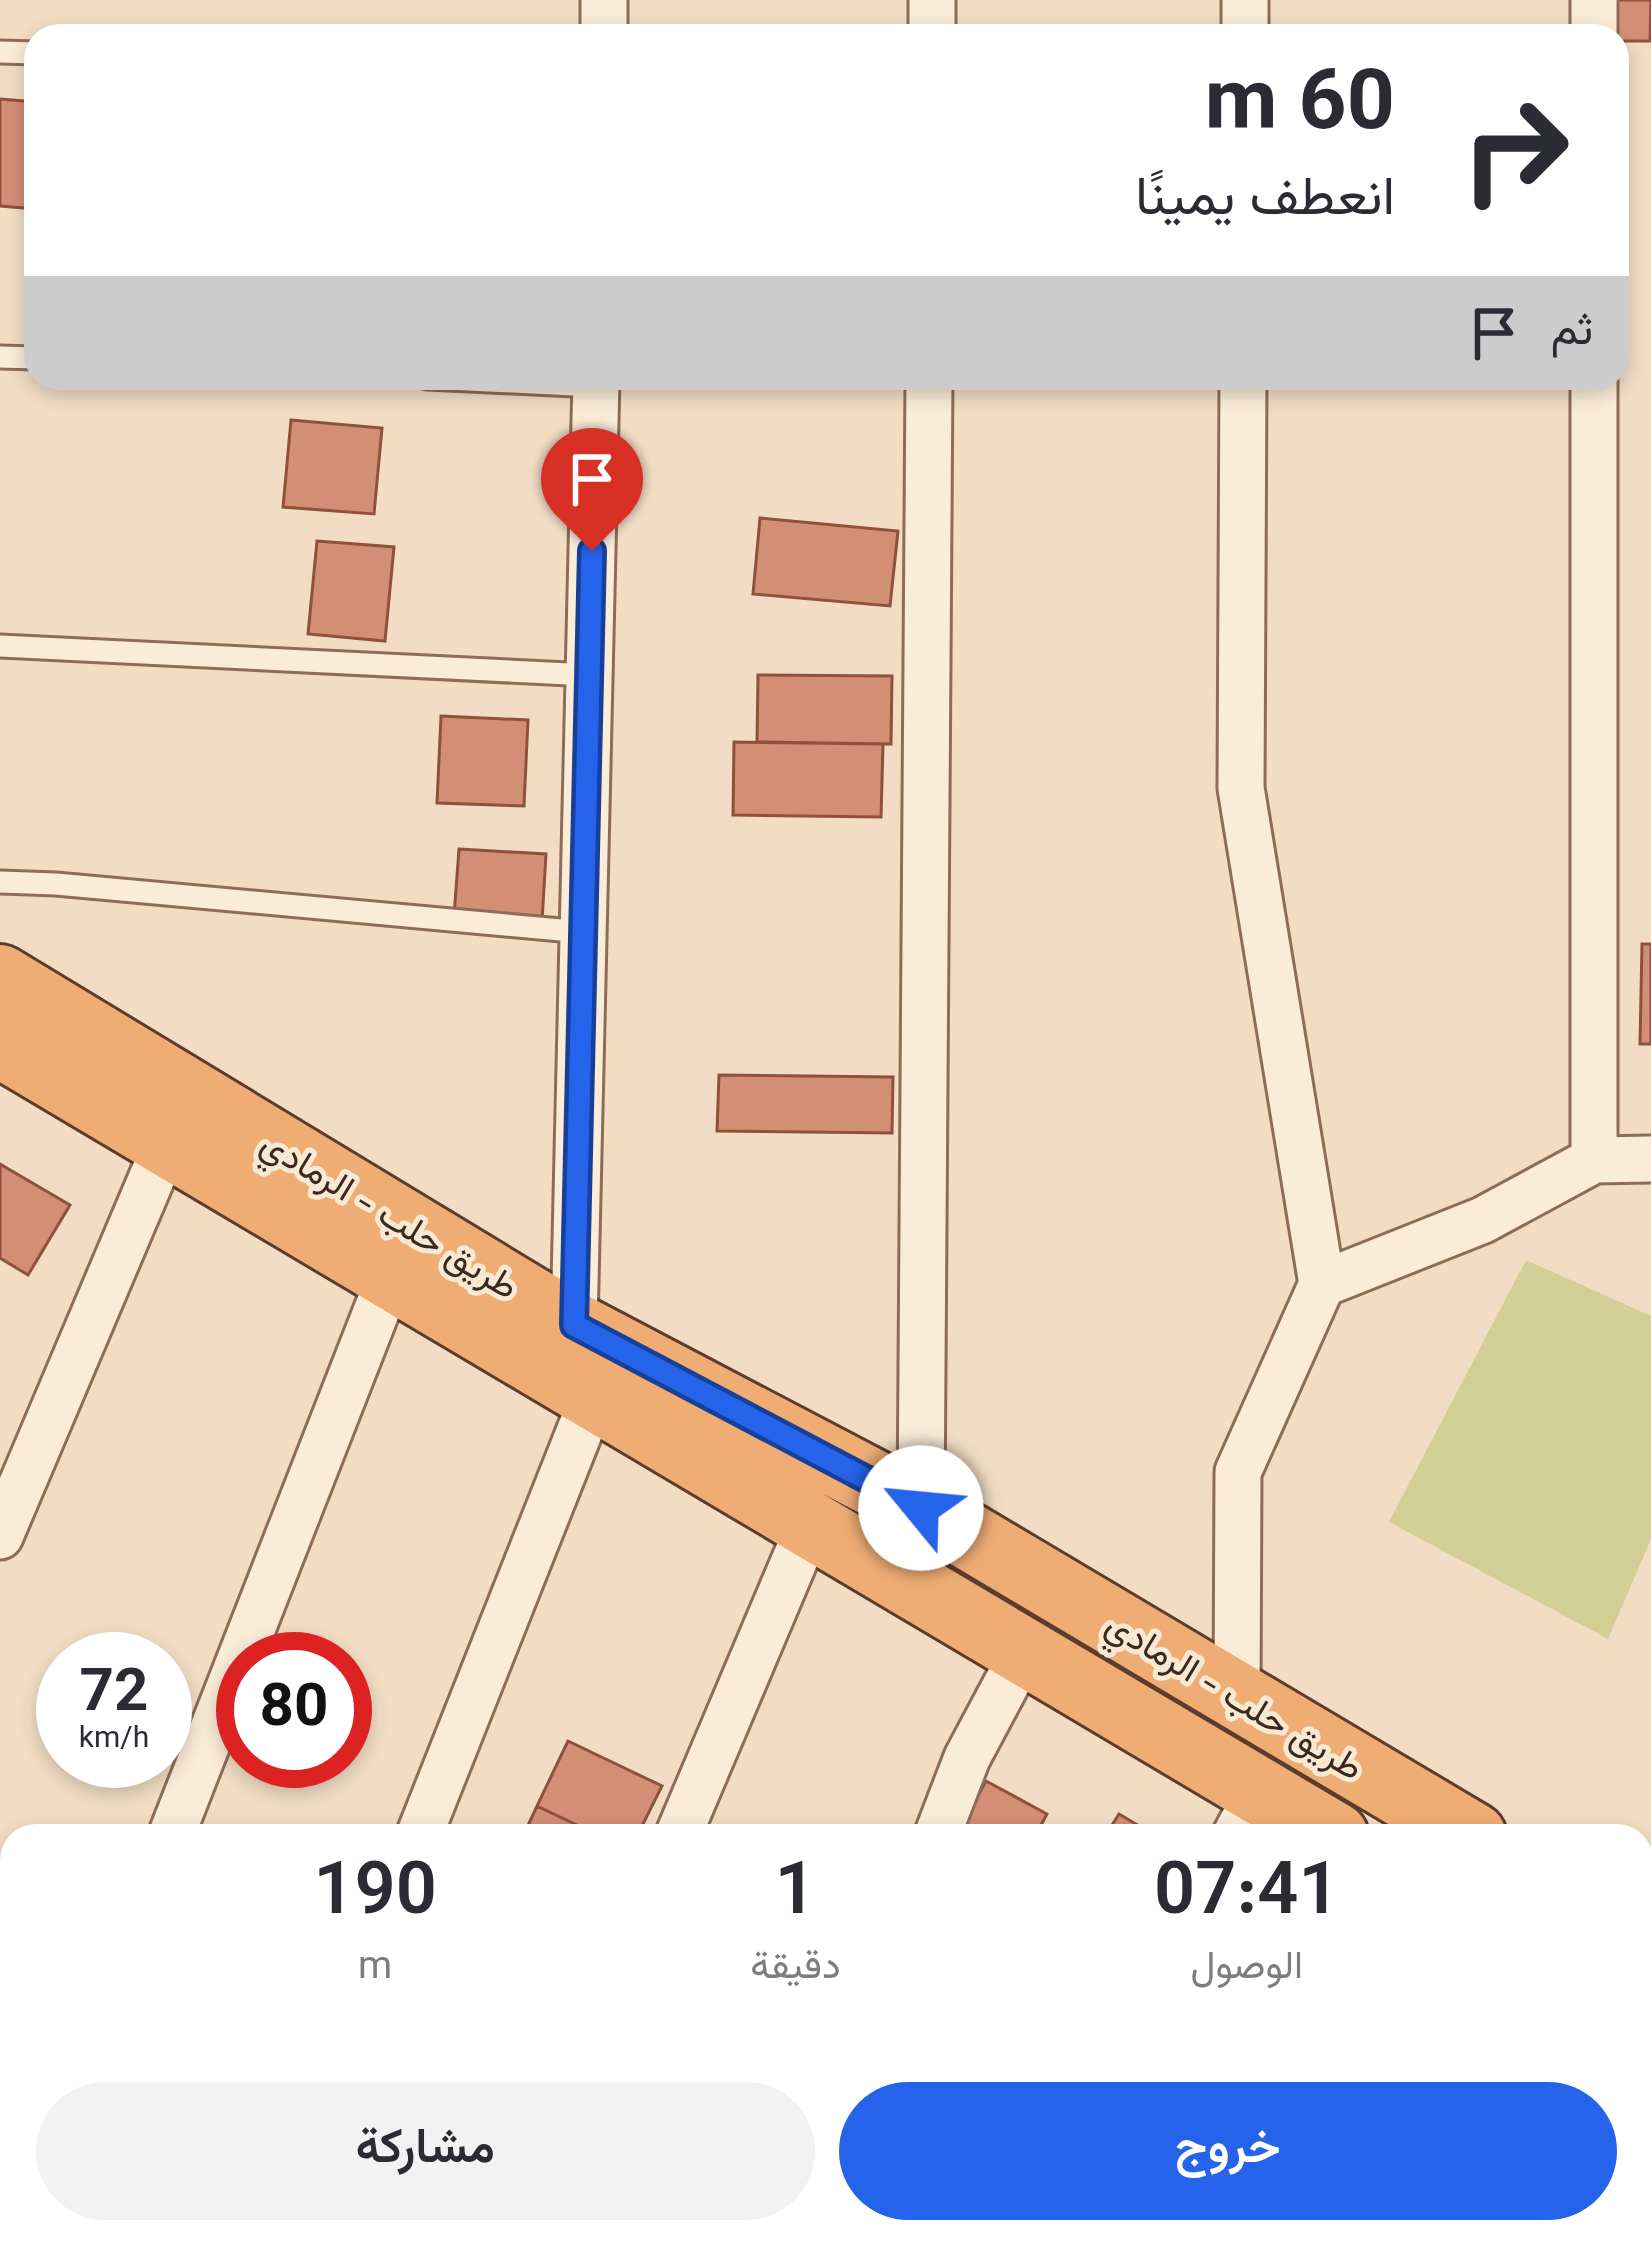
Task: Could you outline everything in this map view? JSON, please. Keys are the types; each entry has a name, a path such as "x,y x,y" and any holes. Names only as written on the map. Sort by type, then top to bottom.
{"highway":[{"name":"طريق حلب - الرمادي","path":"0,978 574,1325 921,1508 1453,1824"},
{"name":"طريق حلب - الرمادي","path":"0,1045 1024,1651 1247,1814 1287,1824"}],"street":[{"path":"574,1325 595,390"},
{"path":"921,1508 929,390"},
{"path":"1237,1696 1238,1472 1322,1285 1241,788 1243,390"},
{"path":"1594,390 1594,1160"},
{"path":"0,1536 167,1142"},
{"path":"1322,1285 1483,1220 1594,1160 1651,1159"},
{"path":"176,1824 391,1274"},
{"path":"424,1824 594,1395"},
{"path":"683,1824 810,1524"},
{"path":"942,1824 967,1758 1024,1651"}],"lane":[{"path":"0,646 589,675"},
{"path":"0,882 583,932"}],"shaded area":[{"path":"1526,1260 1651,1316 1651,1539 1608,1639 1389,1522"}],"building":[{"path":"1579,0 1651,0 1650,41 1629,41 1629,24 1579,24"},
{"path":"0,99 24,101 24,208 0,206"},
{"path":"291,420 382,428 374,514 283,507"},
{"path":"760,518 898,531 890,606 753,594"},
{"path":"317,541 394,547 385,641 308,634"},
{"path":"758,675 892,676 891,744 757,742"},
{"path":"441,716 528,720 524,806 437,803"},
{"path":"734,742 883,744 881,817 733,815"},
{"path":"459,849 546,854 542,922 454,916"},
{"path":"1642,944 1651,944 1651,1044 1640,1044"},
{"path":"719,1075 893,1077 892,1133 717,1131"},
{"path":"0,1164 70,1205 28,1275 0,1258"},
{"path":"568,1741 662,1786 643,1824 575,1824 537,1806"},
{"path":"986,1781 1047,1814 1042,1824 963,1824"},
{"path":"537,1806 575,1824 529,1824"},
{"path":"1119,1814 1136,1824 1113,1824"}],"route":[{"path":"592,551 574,1325 921,1508"}]}
